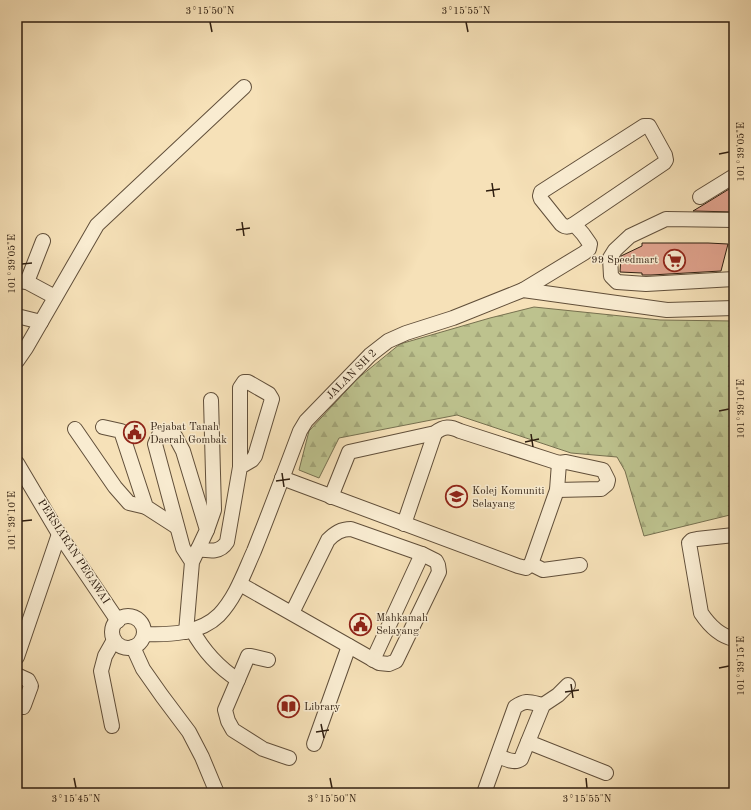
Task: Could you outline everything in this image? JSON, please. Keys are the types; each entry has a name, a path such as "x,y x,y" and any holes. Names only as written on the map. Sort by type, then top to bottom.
{"street":[{"path":"17,361 97,225 244,87"},
{"path":"644,126 649,126 665,155 666,160 664,163 574,224 569,227 564,227 541,199 541,192 644,126"},
{"path":"700,197 734,176"},
{"path":"734,220 666,219 630,236 615,250 610,258 611,276 617,282 646,284 734,280"},
{"path":"524,290 589,249 590,244 574,224"},
{"path":"43,241 22,281 55,297"},
{"name":"JALAN SH 2","path":"144,634 156,635 189,631 218,615 240,584 300,431 306,421 370,355 388,341 406,333 454,318 524,290 667,310 733,304"},
{"path":"17,316 41,322"},
{"path":"198,549 216,551 224,547 227,542 240,467 240,388 244,382 248,382 269,394 272,399 255,456 252,460 240,467"},
{"path":"211,400 214,510 207,530 192,562 189,631 226,672 238,680"},
{"path":"102,427 121,430 146,507"},
{"path":"331,497 349,452 435,433 443,427 452,427 559,463 566,462 603,470 608,480 607,484 600,489 557,490"},
{"path":"75,429 115,487 129,504 146,507 177,527"},
{"path":"404,524 435,433"},
{"path":"192,562 183,548 155,444 159,435 175,436 183,451 207,530"},
{"path":"282,478 526,568 532,564 557,490 559,463"},
{"name":"PERSIARAN PEGAWAI","path":"18,467 60,534 118,620"},
{"path":"240,584 379,663 389,664 396,661 439,572 438,566 436,561 422,554 351,529 344,529 336,532 328,540 292,613"},
{"path":"17,658 60,534"},
{"path":"734,534 692,540 689,543 701,613 708,623 718,632 734,639"},
{"path":"374,660 422,554"},
{"path":"532,564 542,570 580,565"},
{"path":"127,616 137,620 143,628 144,634 142,640 133,647 122,647 118,644 112,635 112,630 118,620 127,616"},
{"path":"112,726 101,671 105,656 114,640"},
{"path":"314,744 349,646"},
{"path":"133,647 142,669 189,732 202,756 217,793"},
{"path":"268,660 248,656 225,710 228,721 233,730 263,749 289,758"},
{"path":"17,675 28,680 31,686 24,704 22,707 17,707"},
{"path":"498,756 513,762 518,762 522,759 543,705 558,695 568,685"},
{"path":"484,793 515,707 521,702 528,701 543,705"},
{"path":"528,742 606,773"}],"green space":[{"path":"534,307 660,320 734,321 734,514 644,536 625,471 617,457 571,453 457,415 339,438 319,478 299,470 309,431 357,379 400,344"}],"building":[{"path":"734,186 734,212 693,211 703,205"},
{"path":"642,243 728,244 721,271 651,275 620,272 621,256 642,246"}],"place":[{"name":"99 Speedmart","path":"674,260"},
{"name":"Pejabat Tanah Daerah Gombak","path":"135,433"},
{"name":"Kolej Komuniti Selayang","path":"456,497"},
{"name":"Mahkamah Selayang","path":"361,624"},
{"name":"Library","path":"288,707"}]}
